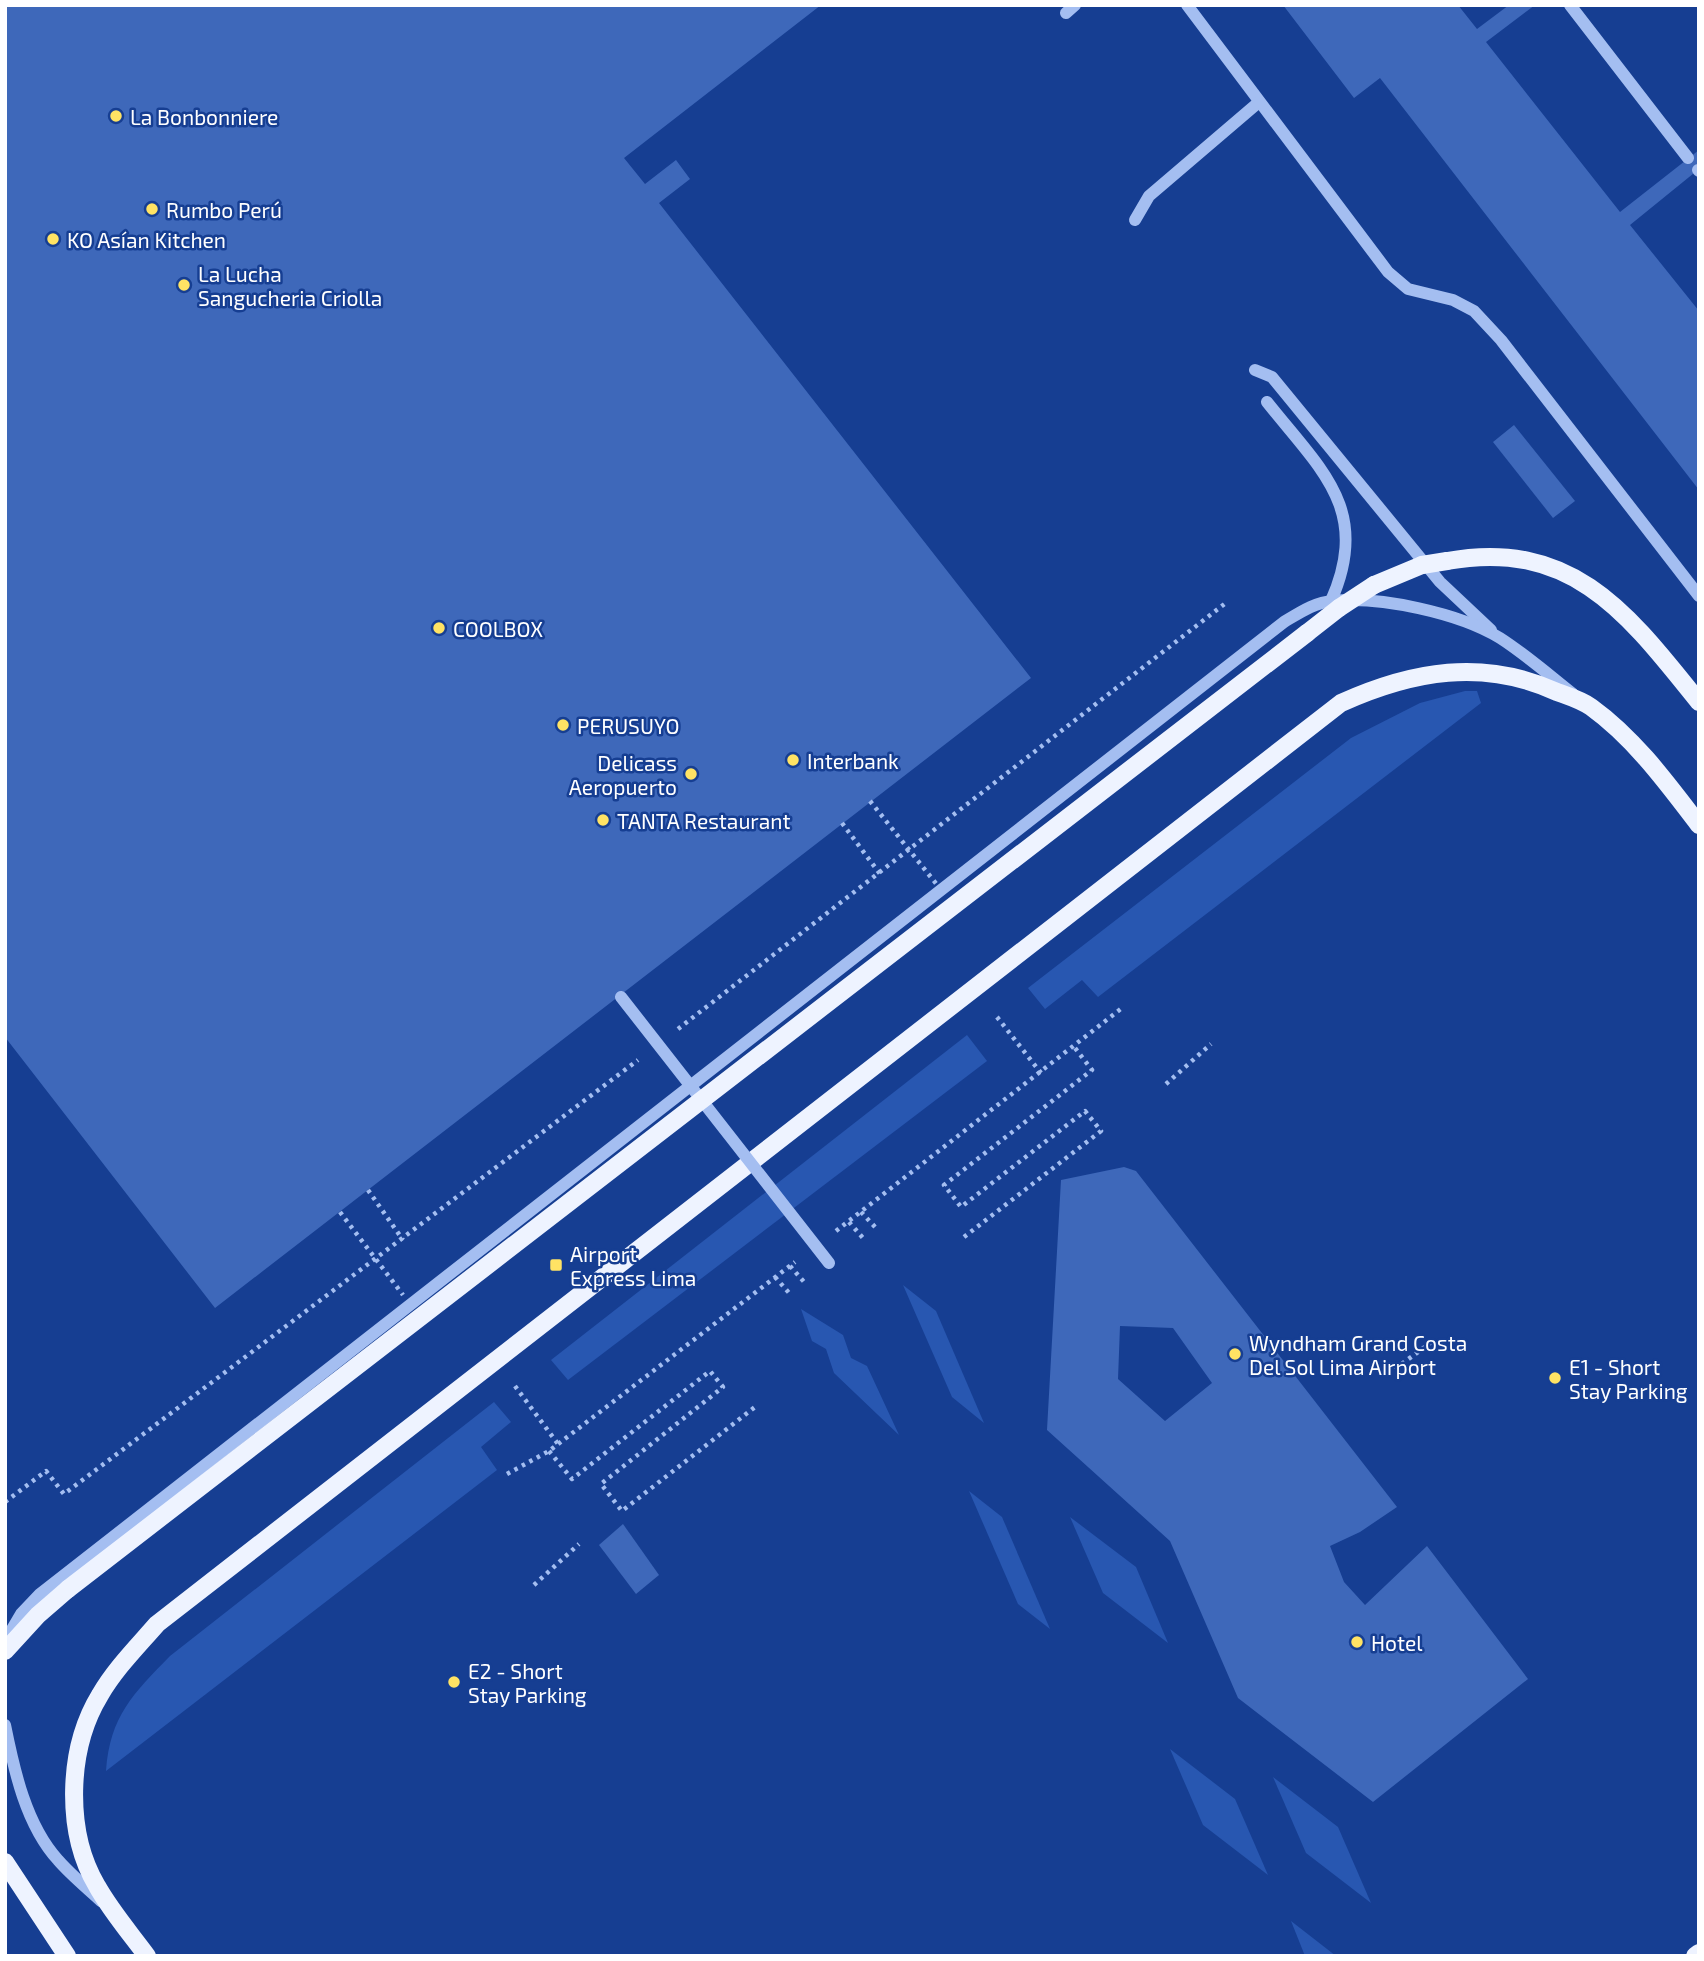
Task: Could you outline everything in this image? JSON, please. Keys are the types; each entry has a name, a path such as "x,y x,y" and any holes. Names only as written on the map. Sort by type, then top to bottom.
{"main road":[{"path":"5,1651 38,1615 68,1589 1339,608 1374,585 1422,565 1468,557 1520,558 1561,569 1597,591 1628,617 1699,702"},
{"path":"147,1956 96,1885 82,1850 75,1809 75,1768 98,1697 119,1667 157,1625 1341,703 1383,684 1430,673 1494,673 1535,682 1590,706 1648,760 1699,825"},
{"path":"5,1862 14,1880 67,1956"}],"street":[{"path":"1187,5 1388,272 1408,289 1453,300 1474,311 1502,340 1699,596"},
{"path":"1570,5 1688,158"},
{"path":"1135,219 1149,195 1259,102"},
{"path":"1255,370 1272,377 1440,582 1499,638 1590,706"},
{"path":"1267,402 1328,479 1341,503 1347,529 1346,542 1340,579 1331,600"},
{"path":"5,1641 21,1614 61,1577 1284,622 1311,607 1331,600 1375,601 1463,622 1499,638"},
{"path":"621,997 829,1263"},
{"path":"5,1725 24,1798 56,1858 119,1918"}],"path":[{"path":"870,801 954,905"},
{"path":"842,823 880,874"},
{"path":"964,1237 1101,1131 1085,1111 961,1207 944,1185 1092,1070 1075,1048 1122,1008"},
{"path":"997,1017 1041,1073"},
{"path":"1166,1084 1211,1044"},
{"path":"368,1190 403,1240"},
{"path":"340,1212 420,1318"},
{"path":"861,1212 876,1228"},
{"path":"849,1222 863,1238"},
{"path":"790,1266 805,1283"},
{"path":"775,1277 790,1294"},
{"path":"1388,1374 1433,1340"},
{"path":"507,1474 549,1451 572,1479 710,1371 723,1387 601,1484 622,1511 755,1407"},
{"path":"514,1386 558,1444"},
{"path":"5,1502 46,1471 64,1494"},
{"path":"534,1585 579,1544"}],"shaded area":[{"path":"1465,691 1477,691 1481,703 1098,997 1082,980 1045,1009 1028,988 1351,738 1420,703"},
{"path":"967,1035 987,1061 568,1380 551,1360"},
{"path":"903,1285 936,1311 984,1423 952,1397"},
{"path":"801,1309 843,1335 851,1358 867,1366 899,1435 834,1373 826,1349 812,1341"},
{"path":"494,1402 511,1422 481,1447 497,1470 106,1771 112,1735 118,1720 145,1682 170,1656"},
{"path":"969,1491 1002,1517 1050,1629 1018,1604"},
{"path":"1070,1517 1136,1567 1168,1643 1103,1593"},
{"path":"1170,1749 1235,1799 1268,1875 1203,1825"},
{"path":"1273,1777 1338,1827 1371,1903 1306,1853"},
{"path":"1291,1921 1336,1956 1305,1956"}],"building":[{"path":"5,5 821,5 624,158 645,184 676,160 690,179 659,203 1031,678 215,1308 5,1037"},
{"path":"1283,5 1458,5 1477,29 1509,5 1535,5 1486,42 1620,212 1699,150 1699,169 1630,225 1699,311 1699,490 1380,78 1354,98"},
{"path":"1514,425 1575,501 1553,518 1493,442"},
{"path":"1124,1167 1136,1171 1397,1507 1360,1532 1330,1546 1344,1582 1365,1605 1427,1546 1528,1679 1373,1802 1238,1698 1170,1541 1047,1430 1061,1180","holes":["1120,1326 1173,1328 1212,1383 1165,1421 1118,1379"]},
{"path":"623,1524 659,1575 636,1594 599,1545"}],"place":[{"name":"La Bonbonniere","path":"116,116"},
{"name":"Rumbo Perú","path":"152,209"},
{"name":"KO Asían Kitchen","path":"53,239"},
{"name":"La Lucha Sangucheria Criolla","path":"184,285"},
{"name":"COOLBOX","path":"439,628"},
{"name":"PERUSUYO","path":"563,725"},
{"name":"Interbank","path":"793,760"},
{"name":"Delicass Aeropuerto","path":"691,774"},
{"name":"TANTA Restaurant","path":"603,820"},
{"name":"Airport Express Lima","path":"556,1265"},
{"name":"Wyndham Grand Costa Del Sol Lima Airport","path":"1235,1354"},
{"name":"E1 - Short Stay Parking","path":"1555,1378"},
{"name":"Hotel","path":"1357,1642"},
{"name":"E2 - Short Stay Parking","path":"454,1682"}]}
